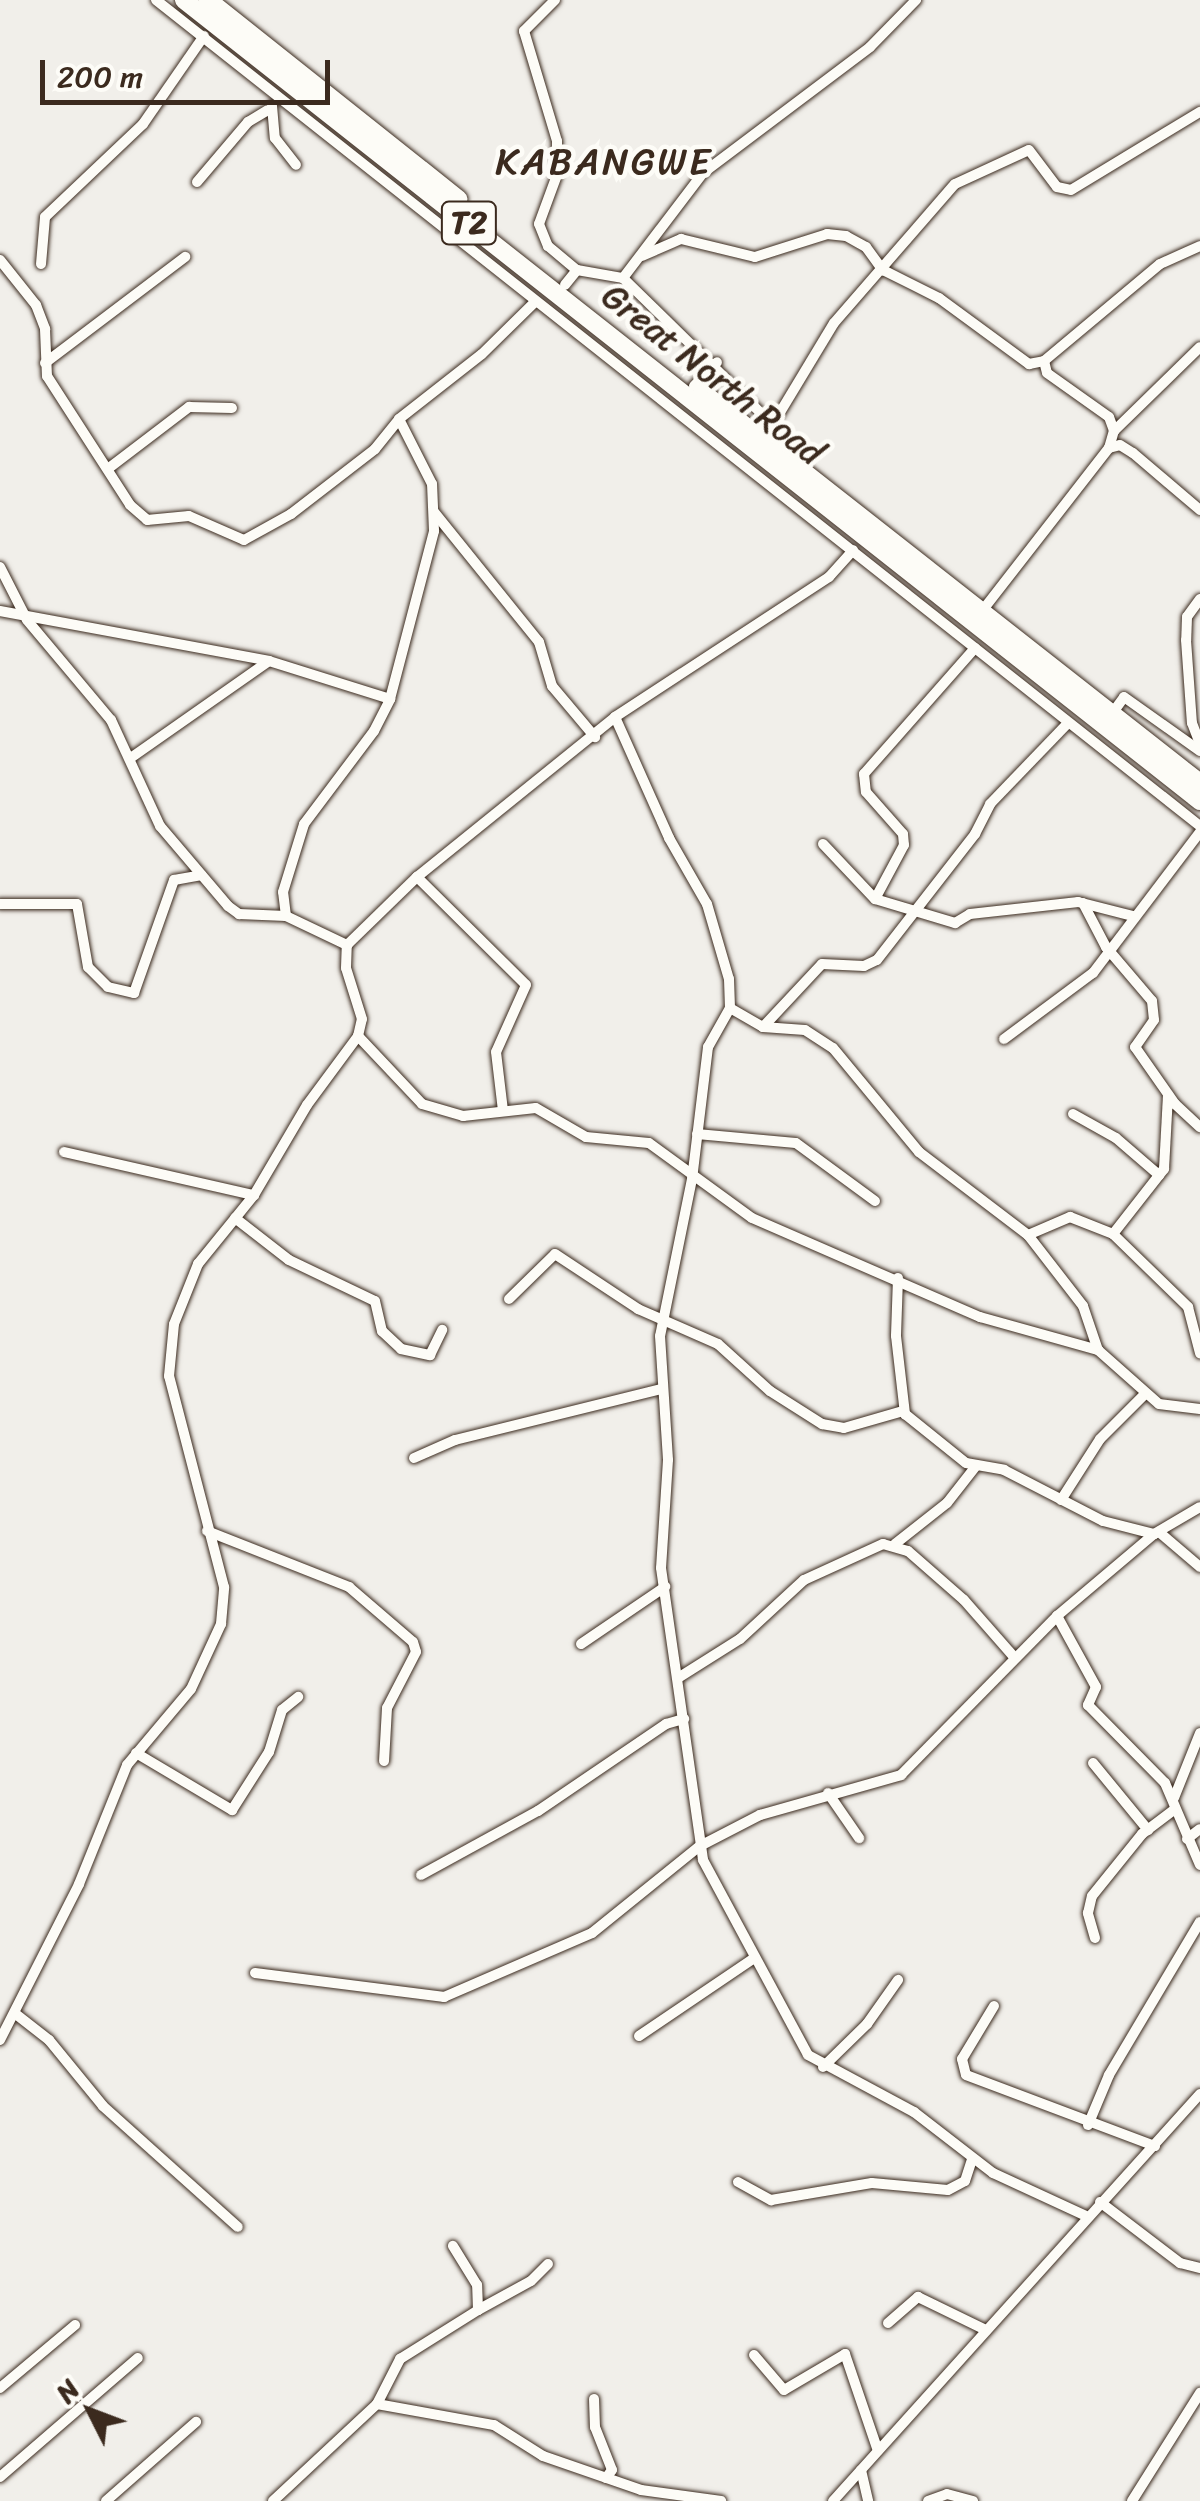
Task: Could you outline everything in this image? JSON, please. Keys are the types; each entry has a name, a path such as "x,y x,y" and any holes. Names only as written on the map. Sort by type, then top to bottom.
{"main road":[{"name":"Great North Road","path":"184,0 1200,800"},
{"name":"Great North Road","path":"208,0 571,277 694,386 768,431 982,612 1200,783"}],"street":[{"path":"156,0 1200,829 1110,952 1004,1038"},
{"path":"556,0 524,31 557,141 556,175 539,224 548,246 571,277 623,278 716,362 768,431 834,323 883,270 940,197 965,177 1029,150 1057,187 1070,190 1200,112"},
{"path":"623,278 703,172 870,47 916,0"},
{"path":"41,264 44,217 143,124 204,36"},
{"path":"197,182 248,122 280,98"},
{"path":"268,110 275,138 296,165"},
{"path":"642,256 690,239 758,257 827,234 866,247 883,270 939,298 1017,360 1044,361 1160,264 1200,246"},
{"path":"45,362 185,257"},
{"path":"0,260 36,305 45,330 45,362 70,414 130,505 147,520 189,516 244,540 291,514 375,449 400,419 482,354 535,302"},
{"path":"982,612 1108,448 1114,431 1200,347"},
{"path":"1044,361 1047,373 1109,416 1114,431"},
{"path":"694,386 716,362"},
{"path":"109,468 189,407 232,408"},
{"path":"286,916 283,892 304,824 374,731 390,699 434,531 432,484 400,419"},
{"path":"1108,448 1120,445 1133,453 1200,510"},
{"path":"433,511 539,642 550,661 552,686 595,737"},
{"path":"0,2040 17,2015 136,1753 190,1689 222,1624 224,1588 173,1400 170,1355 183,1293 254,1195 307,1105 358,1036 362,1019 346,968 347,945 417,877 615,718 829,577 853,550"},
{"path":"0,566 27,620 86,685 132,756 160,826 239,914 286,916 347,945"},
{"path":"1200,599 1187,617 1186,640 1192,723 1200,748"},
{"path":"0,611 27,620 268,661 390,699"},
{"path":"875,899 904,845 902,834 861,785 864,774 975,648"},
{"path":"132,756 268,661"},
{"path":"1111,715 1124,697 1200,748"},
{"path":"615,718 669,838 707,904 729,980 730,1008 708,1047 692,1179 661,1318 661,1389 668,1460 665,1587 700,1846 724,1908 808,2055 914,2112 972,2159 1086,2216"},
{"path":"763,1028 819,966 877,960 975,834 990,804 1068,723"},
{"path":"823,844 875,899 955,923 970,914 1083,903 1133,916"},
{"path":"0,904 77,904 88,967 108,988 134,993 174,880 190,872 204,875"},
{"path":"417,877 526,985 496,1052 503,1111"},
{"path":"1083,903 1110,952 1152,1001 1154,1020 1134,1043 1168,1095 1200,1126"},
{"path":"730,1008 763,1028 806,1030 834,1048 919,1152 1028,1236 1083,1306 1098,1350 1144,1395 1170,1409 1200,1409"},
{"path":"358,1036 422,1104 463,1116 536,1108 586,1137 649,1143 692,1179 752,1218 898,1278 988,1321 1098,1350"},
{"path":"1113,1234 1166,1164 1168,1095"},
{"path":"1073,1114 1116,1138 1159,1174"},
{"path":"697,1134 796,1142 875,1201"},
{"path":"64,1152 254,1195"},
{"path":"1028,1236 1068,1217 1113,1234 1188,1307 1200,1353"},
{"path":"234,1218 290,1260 376,1301 382,1331 401,1349 430,1355 442,1330"},
{"path":"509,1299 555,1254 661,1318 718,1344 770,1392 822,1424 844,1428 903,1411"},
{"path":"898,1278 903,1411"},
{"path":"414,1458 455,1440 661,1389"},
{"path":"1061,1500 1100,1438 1144,1395"},
{"path":"903,1411 976,1466 1008,1472 1061,1500 1156,1533 1200,1567"},
{"path":"678,1678 740,1639 804,1580 876,1546 895,1544 947,1503 976,1466"},
{"path":"255,1972 335,1987 462,1993 603,1928 700,1846 760,1815 901,1774 941,1741 1014,1657 1057,1616 1156,1533 1200,1507"},
{"path":"206,1531 349,1588 413,1642 416,1652 387,1708 384,1761"},
{"path":"895,1544 964,1600 1014,1657"},
{"path":"581,1644 665,1587"},
{"path":"1057,1616 1097,1689 1088,1705 1174,1804 1200,1865"},
{"path":"136,1753 232,1810 270,1752 282,1710 298,1698"},
{"path":"421,1875 538,1811 666,1724 684,1720"},
{"path":"1096,1938 1088,1912 1092,1896 1174,1804 1200,1732"},
{"path":"1093,1764 1148,1830"},
{"path":"828,1793 859,1838"},
{"path":"1187,1840 1200,1829"},
{"path":"1088,2124 1108,2076 1200,1922"},
{"path":"639,2036 754,1958"},
{"path":"824,2067 867,2024 898,1980"},
{"path":"994,2006 961,2070 1088,2124 1156,2146"},
{"path":"17,2015 49,2040 103,2106 238,2227"},
{"path":"833,2501 1200,2094"},
{"path":"738,2182 771,2200 872,2183 948,2190 965,2181 972,2159"},
{"path":"1100,2202 1180,2263 1200,2268"},
{"path":"452,2246 477,2284 478,2310"},
{"path":"273,2501 378,2404 400,2359 531,2281 548,2264"},
{"path":"888,2323 918,2296 986,2330"},
{"path":"0,2388 75,2325"},
{"path":"754,2355 784,2390 845,2354 878,2452"},
{"path":"0,2477 138,2358"},
{"path":"1132,2501 1200,2393"},
{"path":"594,2399 596,2427 612,2470 606,2478"},
{"path":"378,2404 494,2425 543,2456 606,2478 667,2496 721,2501"},
{"path":"106,2501 196,2422"},
{"path":"861,2470 868,2501"},
{"path":"928,2501 947,2494 972,2501"}],"district":[{"name":"KABANGWE","path":"604,162"}]}
